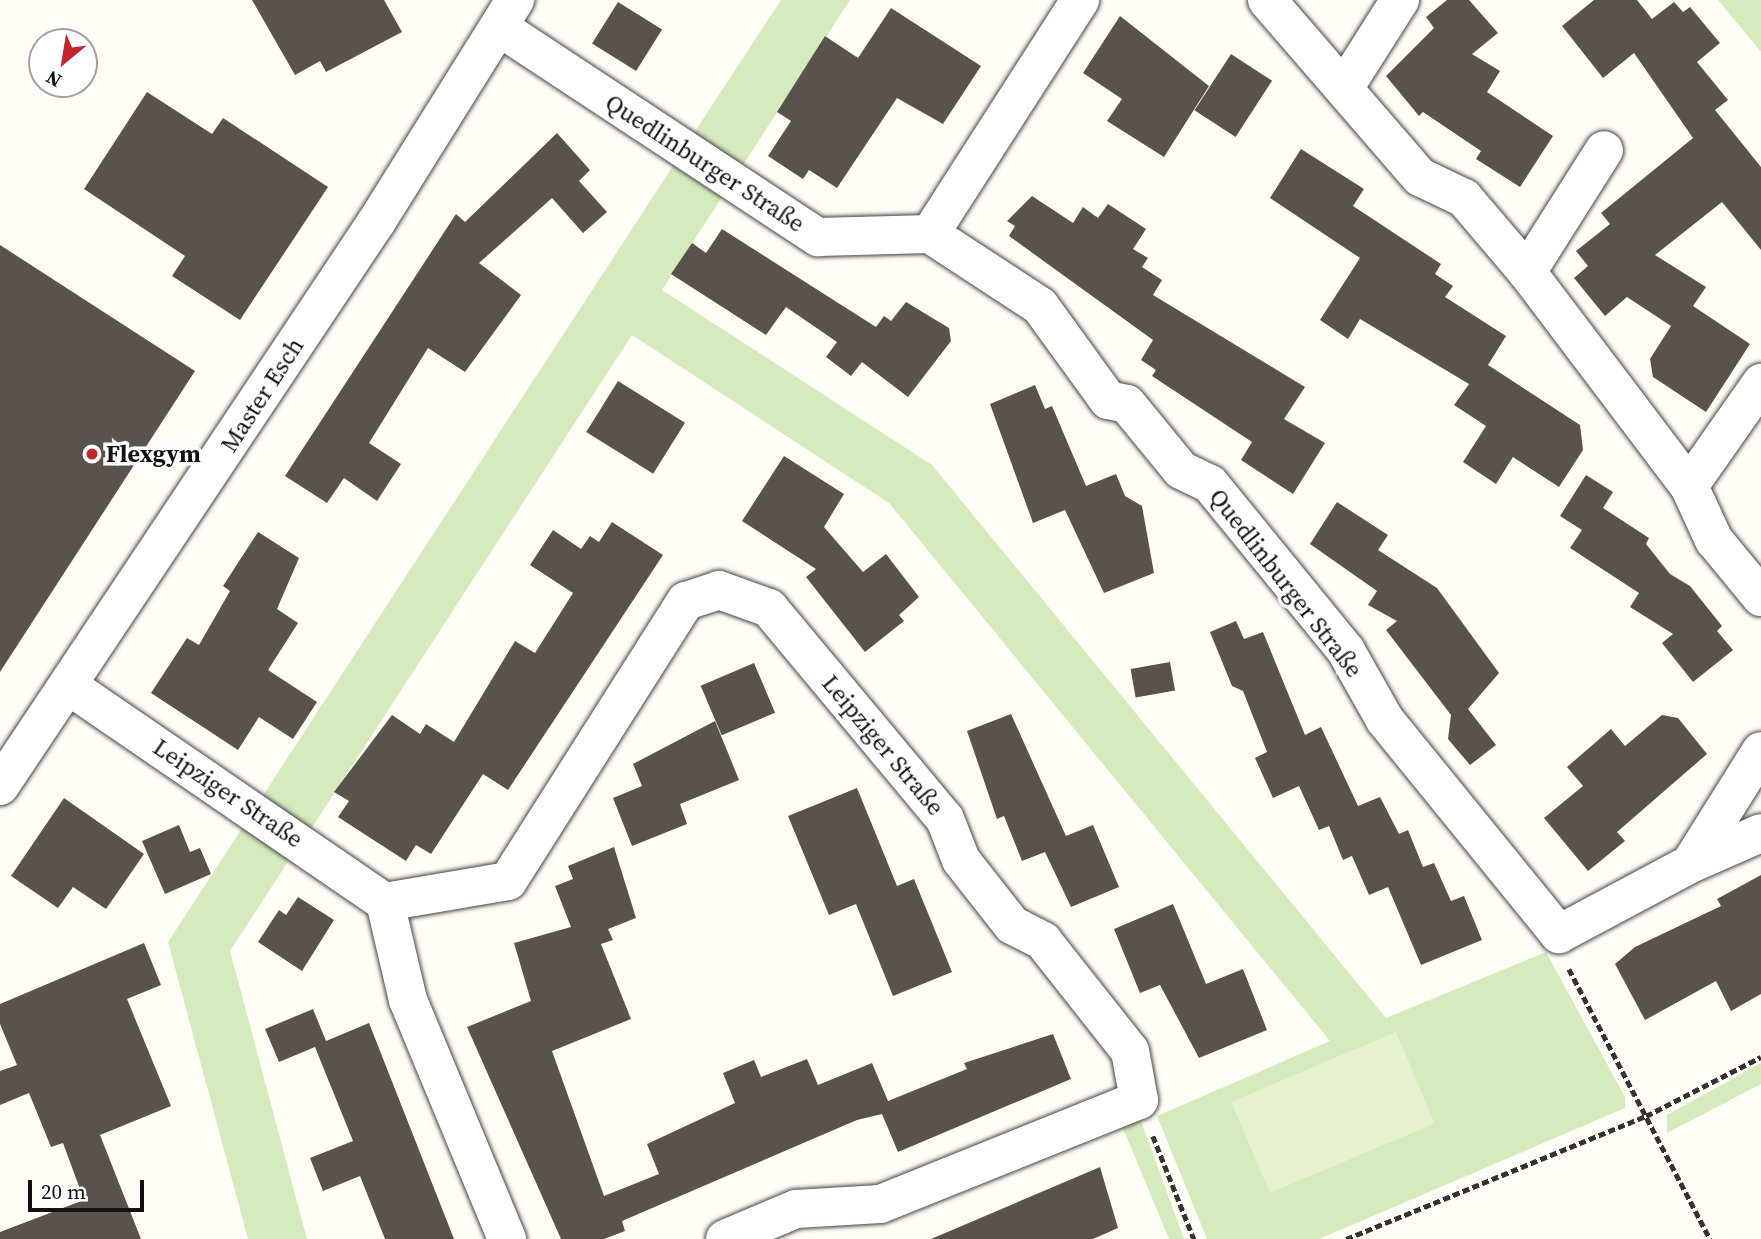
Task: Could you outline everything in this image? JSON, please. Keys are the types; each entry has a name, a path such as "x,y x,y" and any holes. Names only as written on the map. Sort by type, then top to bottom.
{"street":[{"path":"930,234 1080,0"},
{"path":"1267,0 1346,85 1420,177 1464,198 1527,272 1689,486 1714,540 1761,597"},
{"path":"1346,85 1400,0"},
{"name":"Quedlinburger Straße","path":"507,14 818,237 930,234 1040,306 1108,400 1127,404 1181,470 1210,484 1346,651 1385,720 1559,934"},
{"name":"Master Esch","path":"0,786 69,686 507,14"},
{"path":"1527,272 1604,150"},
{"path":"1689,486 1761,383"},
{"name":"Leipziger Straße","path":"69,686 385,902 508,881 686,601 719,590 769,608 936,808 961,860 1012,925 1043,941 1130,1051 1139,1100"},
{"path":"1690,864 1761,751"},
{"path":"1559,934 1690,864 1761,833"},
{"path":"385,902 408,1000 507,1239"},
{"path":"725,1239 796,1209 880,1204 1139,1100"}],"path":[{"path":"1559,934 1567,966 1710,1239"},
{"path":"1346,1239 1646,1116 1761,1057"},
{"path":"1139,1100 1194,1239"}],"green space":[{"path":"781,0 850,0 739,171 690,139"},
{"path":"1718,0 1761,0 1761,52"},
{"path":"673,166 722,197 662,290 932,465 1386,1018 1546,952 1625,1097 1625,1108 1319,1239 1207,1239 1157,1116 1330,1041 889,503 632,335 309,832 260,800"},
{"path":"243,827 291,857 230,951 307,1239 248,1239 168,942"},
{"path":"1396,1032 1435,1123 1270,1193 1231,1102"},
{"path":"1761,1063 1761,1084 1667,1133 1667,1115"},
{"path":"1140,1118 1184,1239 1169,1239 1122,1126"}],"building":[{"path":"252,0 384,0 402,32 326,72 320,61 295,75"},
{"path":"1447,0 1469,0 1498,33 1472,54 1500,71 1487,92 1553,136 1520,187 1476,159 1481,151 1423,112 1419,116 1386,76 1434,28 1426,17"},
{"path":"1594,0 1637,0 1652,19 1674,2 1683,12 1690,7 1720,43 1697,62 1728,100 1715,110 1761,167 1761,250 1722,202 1655,255 1706,287 1693,306 1750,344 1706,412 1653,377 1650,359 1671,326 1627,297 1605,316 1574,278 1588,266 1576,251 1610,224 1601,213 1693,138 1634,53 1603,78 1562,26"},
{"path":"618,2 662,30 636,71 592,44"},
{"path":"891,8 981,66 943,124 897,98 837,188 809,170 803,179 768,156 791,121 777,112 825,36 858,58"},
{"path":"1120,16 1209,86 1164,157 1107,121 1122,99 1083,73"},
{"path":"1231,54 1272,81 1236,137 1195,110"},
{"path":"147,92 212,134 223,118 328,187 240,320 172,276 185,256 84,189"},
{"path":"557,133 590,170 579,181 607,212 583,233 552,198 479,263 521,295 465,372 428,348 369,443 401,464 377,501 344,478 327,503 285,476 456,214 465,222"},
{"path":"1301,149 1364,189 1353,206 1441,264 1435,274 1453,286 1445,297 1506,336 1488,365 1580,425 1583,450 1559,487 1513,457 1496,484 1463,462 1486,426 1454,405 1469,384 1360,319 1348,339 1320,320 1360,258 1270,198"},
{"path":"1032,196 1073,223 1083,207 1098,218 1108,204 1146,229 1133,249 1148,258 1142,267 1162,280 1153,295 1305,387 1284,419 1325,443 1293,494 1241,460 1252,442 1152,376 1156,370 1141,360 1153,340 1009,236 1015,226 1007,221"},
{"path":"722,229 876,327 884,316 891,321 906,302 949,328 951,341 908,397 862,362 851,376 826,357 837,342 786,307 766,335 671,274 692,243 706,253"},
{"path":"0,245 195,371 0,672"},
{"path":"618,381 685,423 653,474 586,432"},
{"path":"1035,385 1045,409 1052,406 1086,486 1116,474 1125,496 1142,506 1154,573 1104,593 1065,510 1033,523 990,404"},
{"path":"784,456 844,494 824,527 863,572 886,554 919,597 899,615 904,621 865,652 806,577 816,569 742,521"},
{"path":"1586,475 1613,492 1603,508 1649,538 1646,544 1670,574 1690,586 1722,626 1717,631 1733,650 1693,682 1662,643 1673,634 1630,607 1639,593 1570,548 1582,530 1560,516"},
{"path":"1337,502 1388,535 1378,550 1437,588 1499,673 1468,709 1496,745 1470,765 1448,739 1451,715 1386,630 1397,621 1368,605 1377,591 1310,544"},
{"path":"612,522 663,555 508,790 483,774 431,854 416,845 406,861 338,817 349,801 334,792 392,715 420,734 426,724 454,742 515,641 535,653 573,593 530,565 553,530 581,549 590,536 599,542"},
{"path":"258,532 299,558 277,609 298,623 268,670 317,702 293,739 259,717 238,750 151,693 187,638 199,645 230,591 223,586"},
{"path":"1236,621 1244,639 1263,632 1305,735 1321,727 1358,806 1380,797 1399,834 1408,830 1423,867 1434,863 1451,901 1464,896 1482,940 1421,965 1388,887 1369,895 1352,856 1343,860 1329,826 1319,830 1299,786 1273,798 1255,758 1267,752 1243,691 1232,686 1210,632"},
{"path":"1170,662 1175,691 1136,698 1131,669"},
{"path":"754,663 775,713 722,735 701,686"},
{"path":"1011,714 1066,836 1093,825 1119,887 1071,907 1045,852 1022,861 1004,816 997,819 967,731"},
{"path":"1662,715 1678,718 1707,754 1617,832 1625,841 1588,871 1544,818 1583,786 1567,767 1611,729 1625,746"},
{"path":"715,721 739,780 680,804 687,824 632,846 613,798 642,786 633,764"},
{"path":"857,788 897,886 914,879 952,972 893,996 856,904 829,915 788,816"},
{"path":"64,798 144,854 106,909 73,887 58,908 11,876"},
{"path":"179,825 190,852 200,848 211,874 165,894 142,841"},
{"path":"614,847 636,918 608,929 613,940 601,944 631,1019 552,1051 604,1196 659,1174 647,1144 735,1103 723,1073 754,1060 761,1077 807,1059 818,1085 872,1063 888,1101 967,1069 964,1063 1053,1034 1071,1079 898,1152 882,1114 857,1120 622,1221 625,1231 604,1239 561,1239 467,1027 531,1001 514,943 571,927 555,886 573,879 568,866"},
{"path":"1761,875 1761,994 1731,1011 1716,981 1645,1020 1615,964 1635,947 1721,906 1717,899"},
{"path":"298,897 334,920 302,971 258,942 279,910 286,915"},
{"path":"1173,904 1206,984 1243,969 1267,1030 1199,1058 1160,985 1140,993 1114,929"},
{"path":"144,943 161,985 127,999 171,1106 100,1135 141,1239 0,1239 0,1232 84,1200 63,1143 51,1147 29,1093 0,1105 0,1071 17,1065 0,1024 0,1004"},
{"path":"313,1009 326,1041 369,1023 454,1239 385,1239 360,1176 323,1191 310,1158 353,1141 315,1047 279,1062 265,1029"},
{"path":"1100,1167 1118,1228 1093,1239 931,1239"}],"place":[{"name":"Flexgym","path":"92,454"}]}
